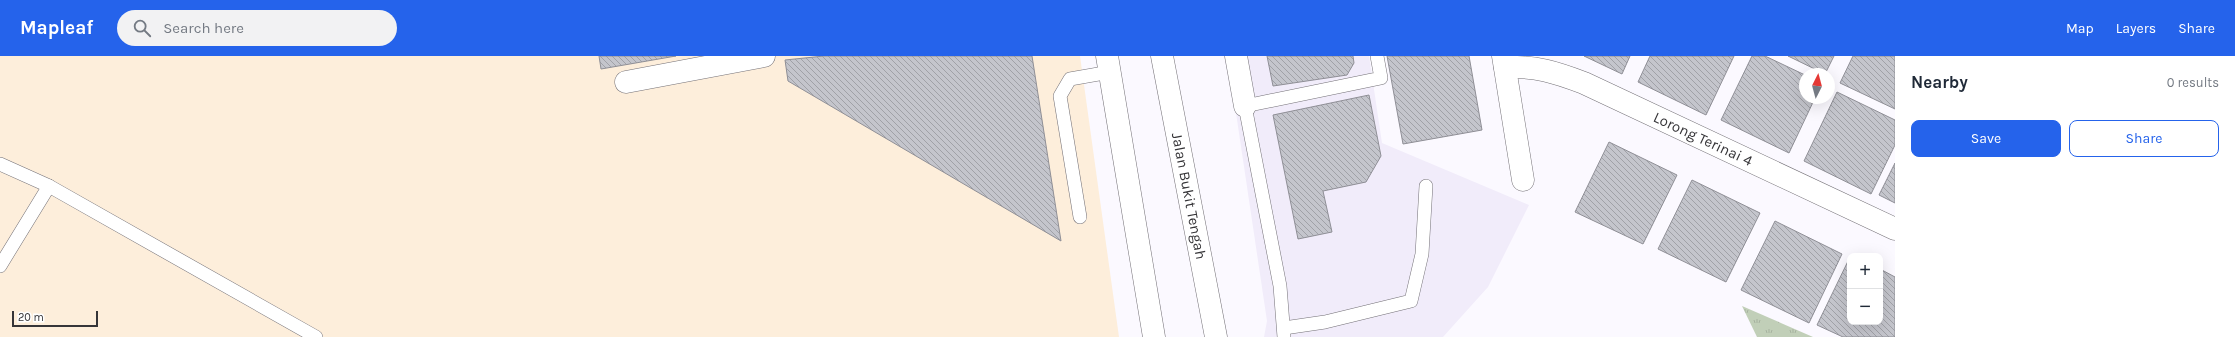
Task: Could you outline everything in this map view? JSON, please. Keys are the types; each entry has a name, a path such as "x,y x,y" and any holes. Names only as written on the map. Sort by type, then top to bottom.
{"main road":[{"path":"626,82 764,56"},
{"name":"Jalan Bukit Tengah","path":"1162,56 1216,337"},
{"path":"1236,56 1245,106"},
{"path":"1504,61 1523,180"},
{"name":"Lorong Terinai 4","path":"1504,61 1532,61 1556,73 1584,83 1895,229"},
{"path":"1109,64 1154,337"}],"lane":[{"path":"1376,56 1381,78 1245,106 1280,286 1284,332 1411,301 1422,254 1426,186"},
{"path":"1080,216 1060,96 1070,79 1109,64"},
{"path":"0,164 49,186 316,337"},
{"path":"0,266 49,186"}],"shaded area":[{"path":"0,56 1080,56 1119,337 0,337"},
{"path":"1224,56 1369,56 1382,143 1529,205 1488,287 1443,337 1264,337 1267,321 1236,113"}],"green space":[{"path":"1742,306 1813,337 1757,337"}],"building":[{"path":"599,56 676,56 601,69"},
{"path":"824,56 1032,56 1061,241 788,81 785,60"},
{"path":"1267,56 1353,56 1354,63 1347,75 1273,86"},
{"path":"1387,56 1469,56 1482,130 1403,144"},
{"path":"1584,56 1630,56 1622,74"},
{"path":"1650,56 1734,56 1706,115 1638,82"},
{"path":"1752,56 1765,56 1799,72 1799,104 1812,104 1789,153 1721,120"},
{"path":"1788,56 1834,56 1828,68 1813,68"},
{"path":"1853,56 1895,56 1895,109 1840,83"},
{"path":"1837,92 1895,120 1895,145 1871,194 1804,161 1831,104 1835,104 1835,96"},
{"path":"1369,95 1381,156 1366,182 1323,191 1332,232 1298,239 1273,115"},
{"path":"1609,142 1677,175 1643,244 1575,212"},
{"path":"1895,163 1895,203 1879,195"},
{"path":"1692,180 1760,213 1726,282 1658,249"},
{"path":"1775,221 1842,254 1809,323 1741,290"},
{"path":"1847,263 1847,325 1883,325 1883,271 1895,277 1895,337 1843,337 1817,325"}]}
